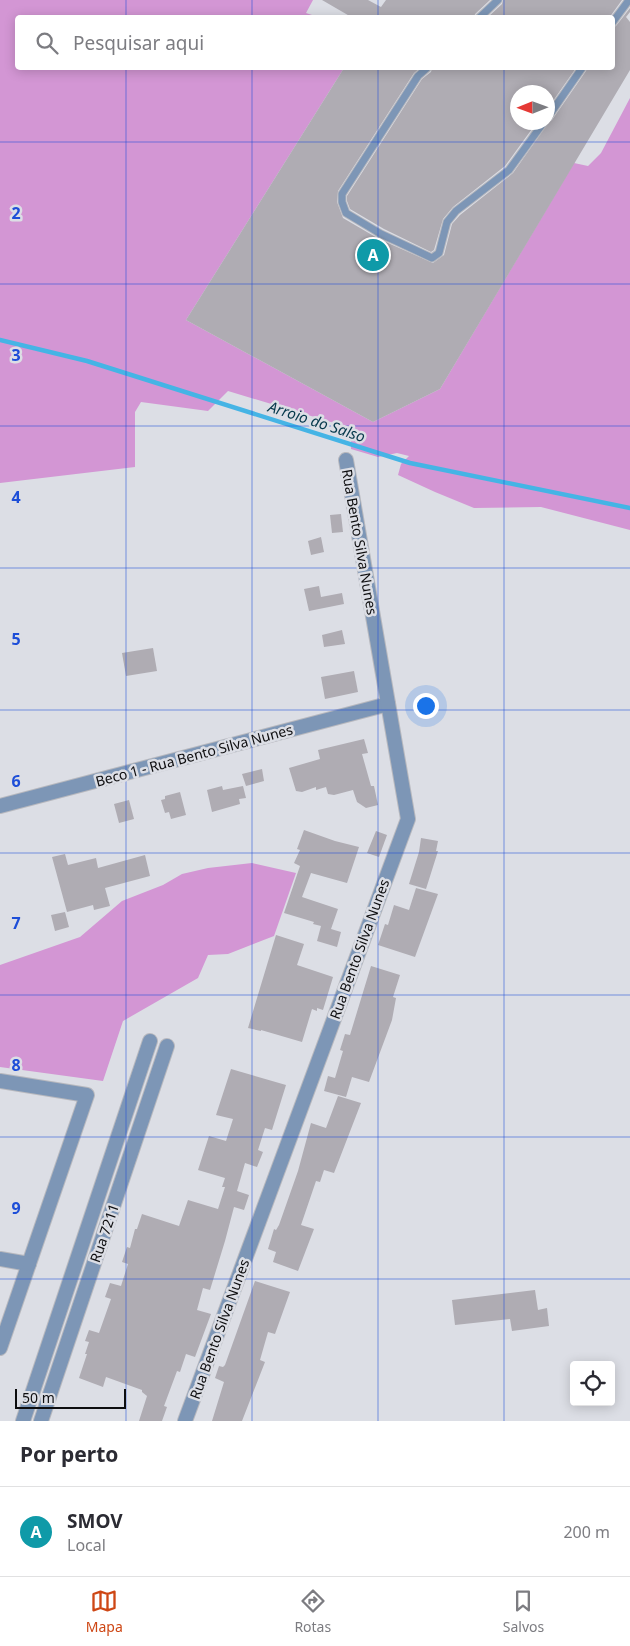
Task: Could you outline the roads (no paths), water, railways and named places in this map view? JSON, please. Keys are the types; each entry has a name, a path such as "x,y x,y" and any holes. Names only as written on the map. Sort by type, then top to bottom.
{"street":[{"name":"Rua Bento Silva Nunes","path":"185,1421 408,819 346,460"},
{"name":"Beco 1 - Rua Bento Silva Nunes","path":"0,806 388,704"},
{"path":"23,1421 150,1041"},
{"name":"Rua 7211","path":"41,1421 167,1046"},
{"path":"0,1081 87,1095 0,1348"},
{"path":"0,1259 29,1264"}],"lane":[{"path":"482,15 498,0"},
{"path":"615,19 629,0"},
{"path":"425,70 418,76 342,194 342,202 346,213 381,234 432,258 439,253 447,222 456,211 509,170 538,130"},
{"path":"555,107 581,70"}],"waterway":[{"name":"Arroio do Salso","path":"0,340 87,361 410,463 630,508"}],"place":[{"name":"SMOV","path":"373,255"}]}
